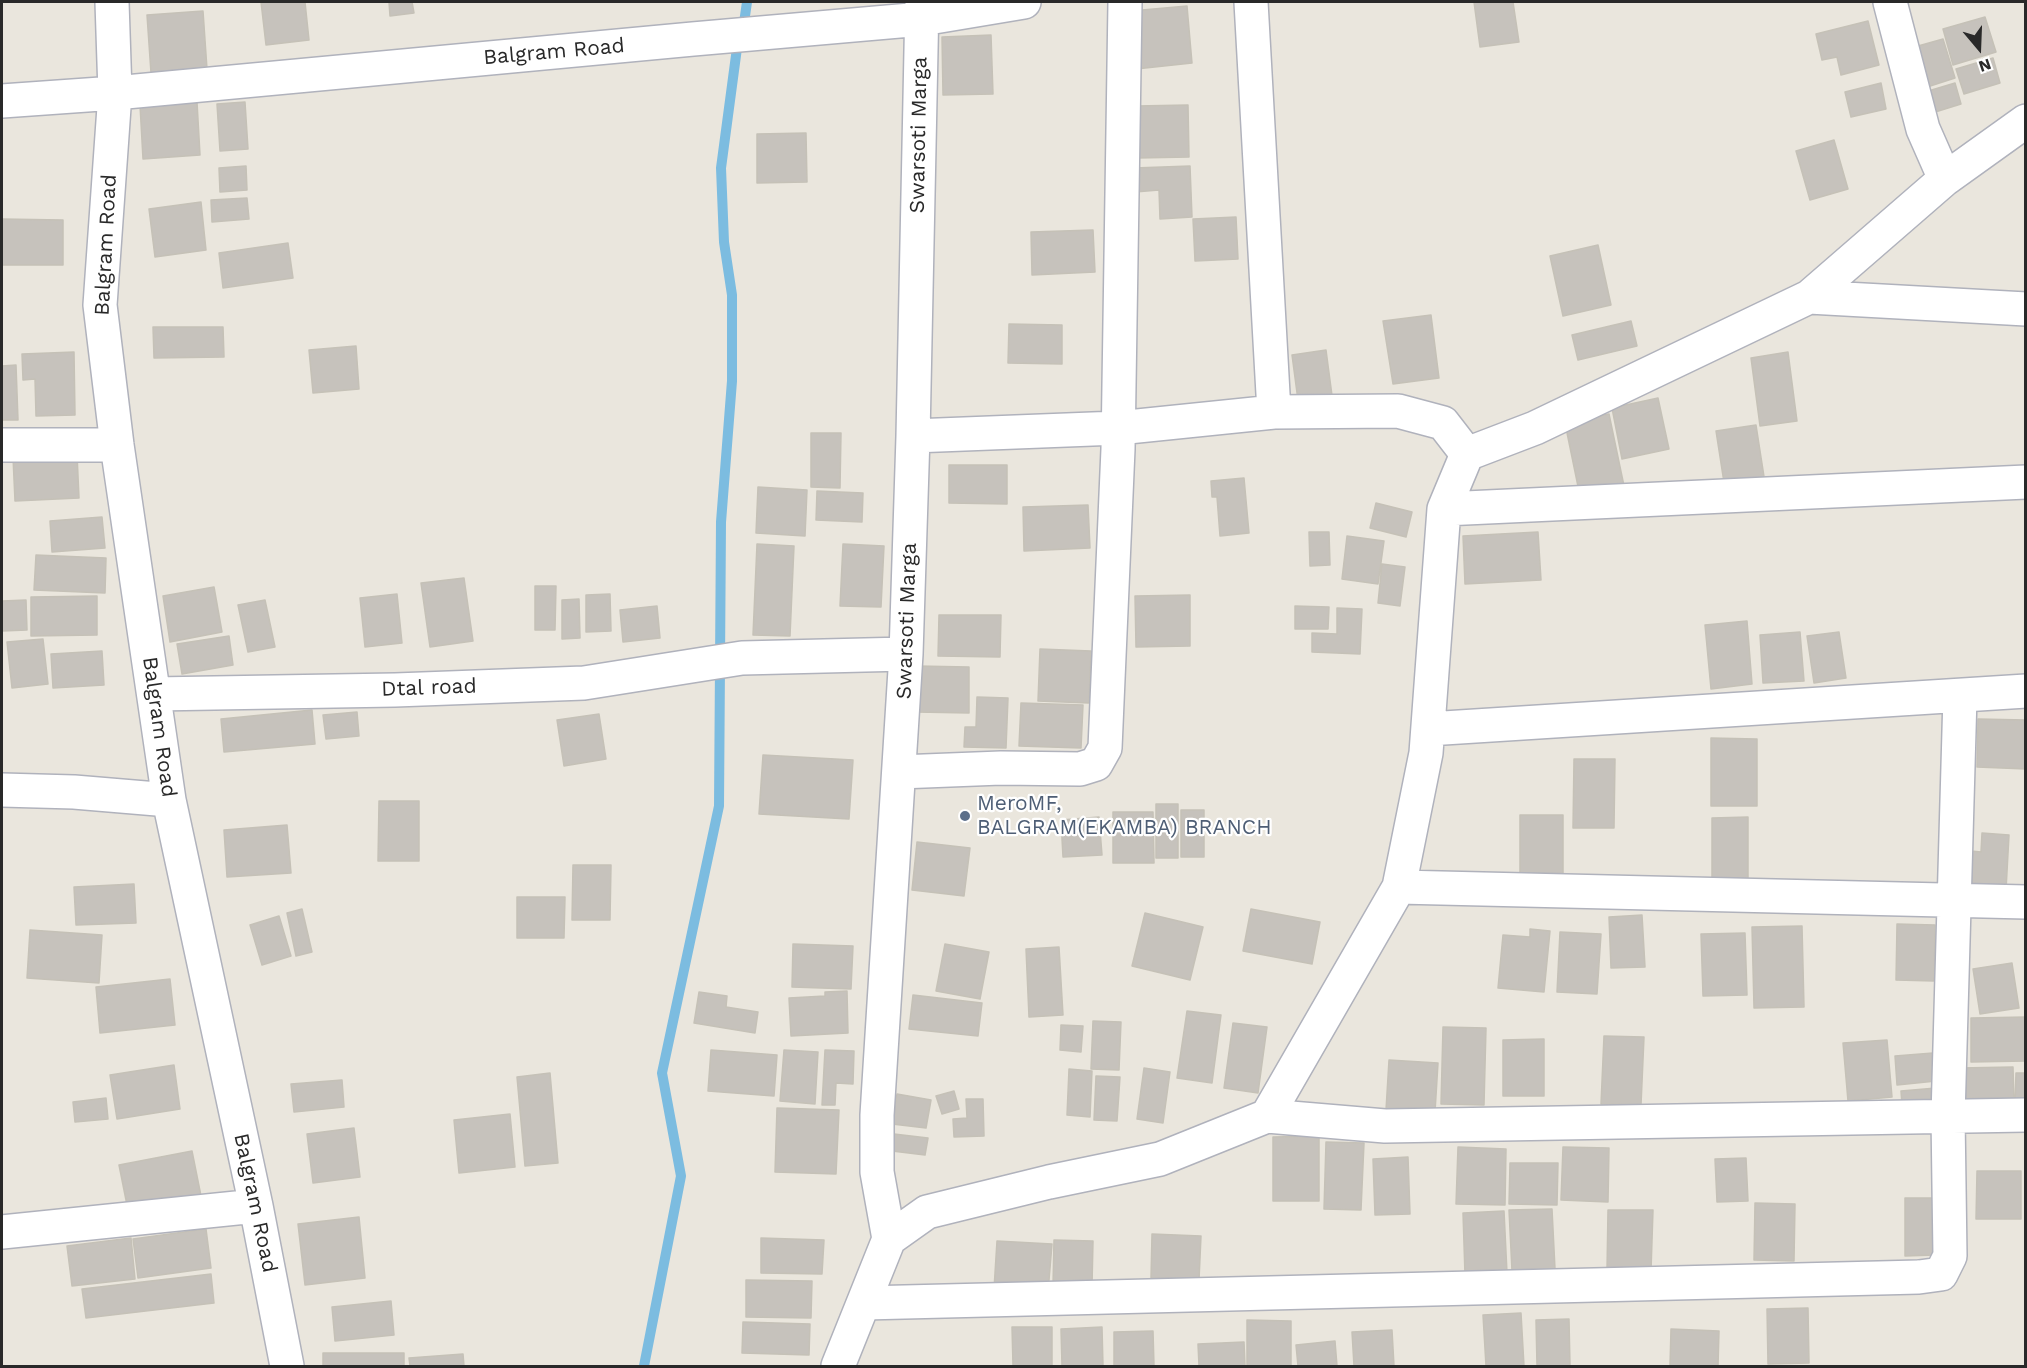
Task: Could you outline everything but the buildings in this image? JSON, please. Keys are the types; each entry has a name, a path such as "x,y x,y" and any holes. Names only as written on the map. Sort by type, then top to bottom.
{"street":[{"path":"2,101 115,93 112,2"},
{"name":"Balgram Road","path":"287,1366 256,1206 169,800 117,445 100,305 115,93 693,39 922,10 1024,2"},
{"path":"899,772 1001,768 1080,769 1096,764 1105,748 1118,428 1125,2"},
{"path":"1251,2 1274,412"},
{"path":"1890,2 1923,129 1945,179"},
{"name":"Swarsoti Marga","path":"889,1239 877,1172 877,1115 906,654 922,10"},
{"path":"1267,1116 1399,888 1426,753 1444,509 1467,454 1535,428 1809,297 1945,179 2025,121"},
{"path":"1809,297 2025,309"},
{"path":"913,436 1118,428 1274,412 1398,411 1443,423 1467,454"},
{"path":"2,445 117,445"},
{"path":"1444,509 2025,482"},
{"name":"Dtal road","path":"154,694 395,690 584,683 736,659 906,654"},
{"path":"1428,729 2025,691"},
{"path":"864,1303 1918,1278 1941,1274 1950,1256 1948,1116 1960,696"},
{"path":"2,790 74,792 169,800"},
{"path":"1399,888 2025,902"},
{"path":"838,1366 889,1239 927,1212 1048,1182 1160,1159 1267,1116 1385,1126 2025,1115"},
{"path":"2,1232 256,1206"}],"waterway":[{"path":"744,23 747,2"},
{"path":"644,1366 681,1176 662,1073 719,806 721,522 732,381 732,295 724,242 721,168 737,48"}],"place":[{"name":"MeroMF, BALGRAM(EKAMBA) BRANCH","path":"965,816"}]}
